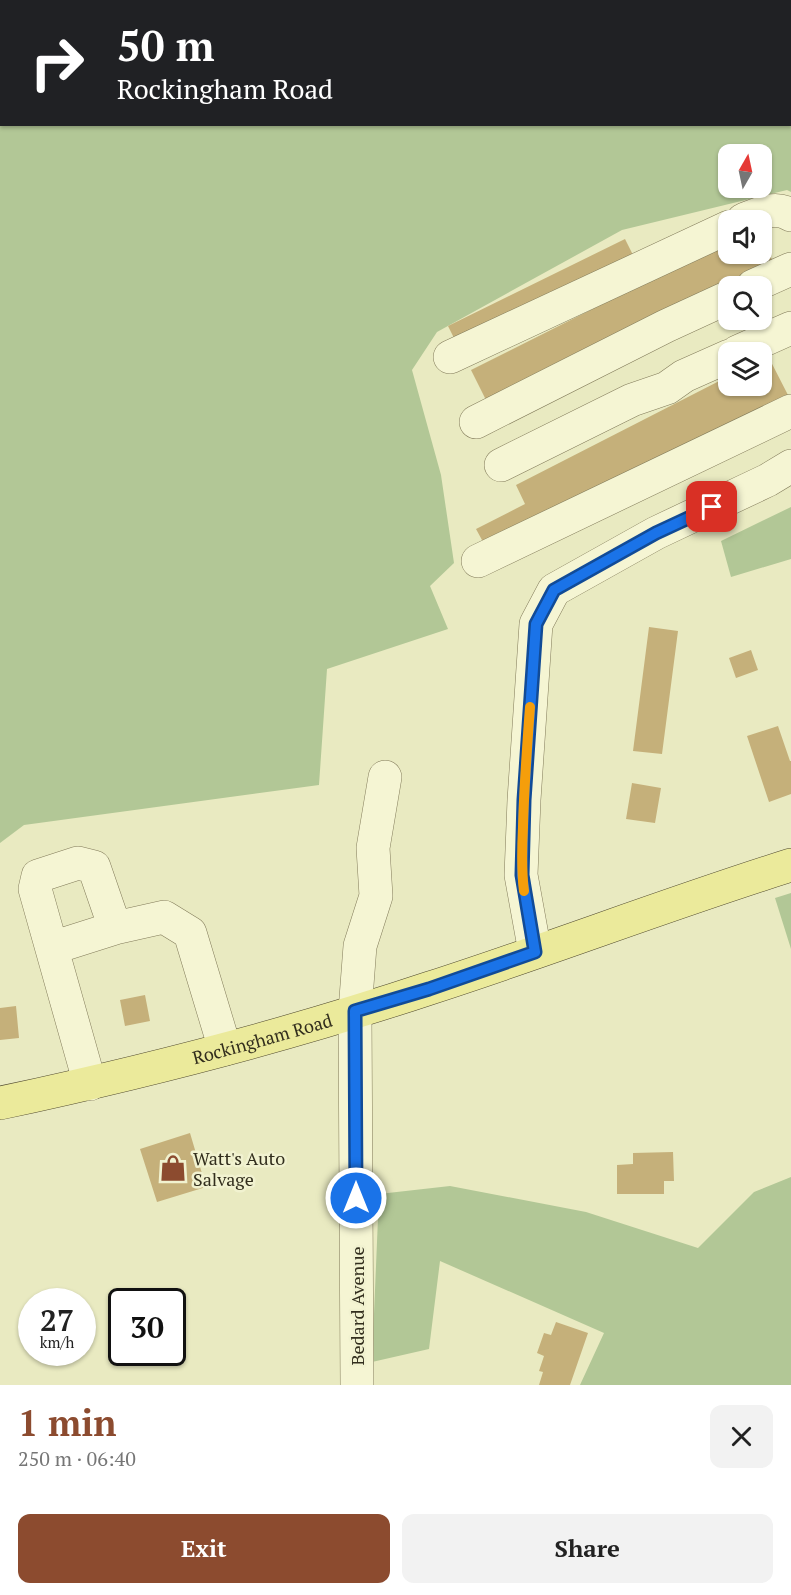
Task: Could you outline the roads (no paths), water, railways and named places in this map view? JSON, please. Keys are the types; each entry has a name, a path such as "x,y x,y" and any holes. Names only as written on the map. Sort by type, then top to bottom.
{"main road":[{"name":"Rockingham Road","path":"0,1103 90,1084 225,1049 429,989 791,865"}],"street":[{"path":"772,211 786,212 791,215"},
{"path":"450,357 718,232"},
{"path":"772,278 791,269"},
{"path":"476,422 718,302"},
{"path":"760,342 791,328"},
{"path":"501,465 632,400 668,388 684,376 718,361"},
{"path":"478,561 791,411"},
{"path":"535,952 522,875 523,822 536,624 554,590 656,533 768,480 791,466"},
{"name":"Bedard Avenue","path":"357,1385 355,1011 360,946 376,896 373,848 385,777"},
{"path":"90,1084 35,889 38,876 78,863 94,867 115,928"},
{"path":"52,948 115,928 164,917 190,933 225,1049"}],"place":[{"name":"Watt's Auto Salvage","path":"173,1168"}]}
